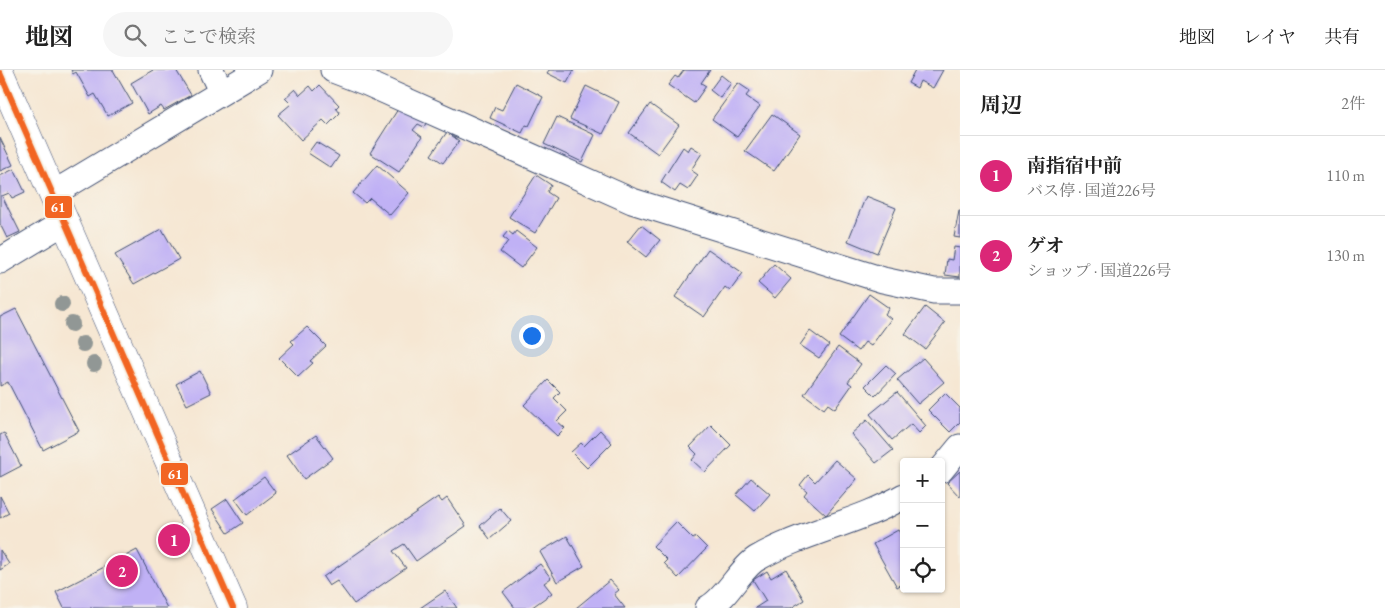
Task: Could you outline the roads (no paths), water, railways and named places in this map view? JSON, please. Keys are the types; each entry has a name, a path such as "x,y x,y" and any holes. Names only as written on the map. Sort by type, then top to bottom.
{"highway":[{"path":"0,73 54,193 233,608"}],"street":[{"path":"54,193 216,81 260,70"},
{"path":"333,70 367,83 632,201 882,280 934,291 960,291"},
{"path":"0,261 66,221"},
{"path":"945,465 960,448"},
{"path":"708,608 736,582 753,560 834,524 887,505 900,498"}],"place":[{"name":"南指宿中前","path":"174,540"},
{"name":"ゲオ","path":"122,571"}]}
